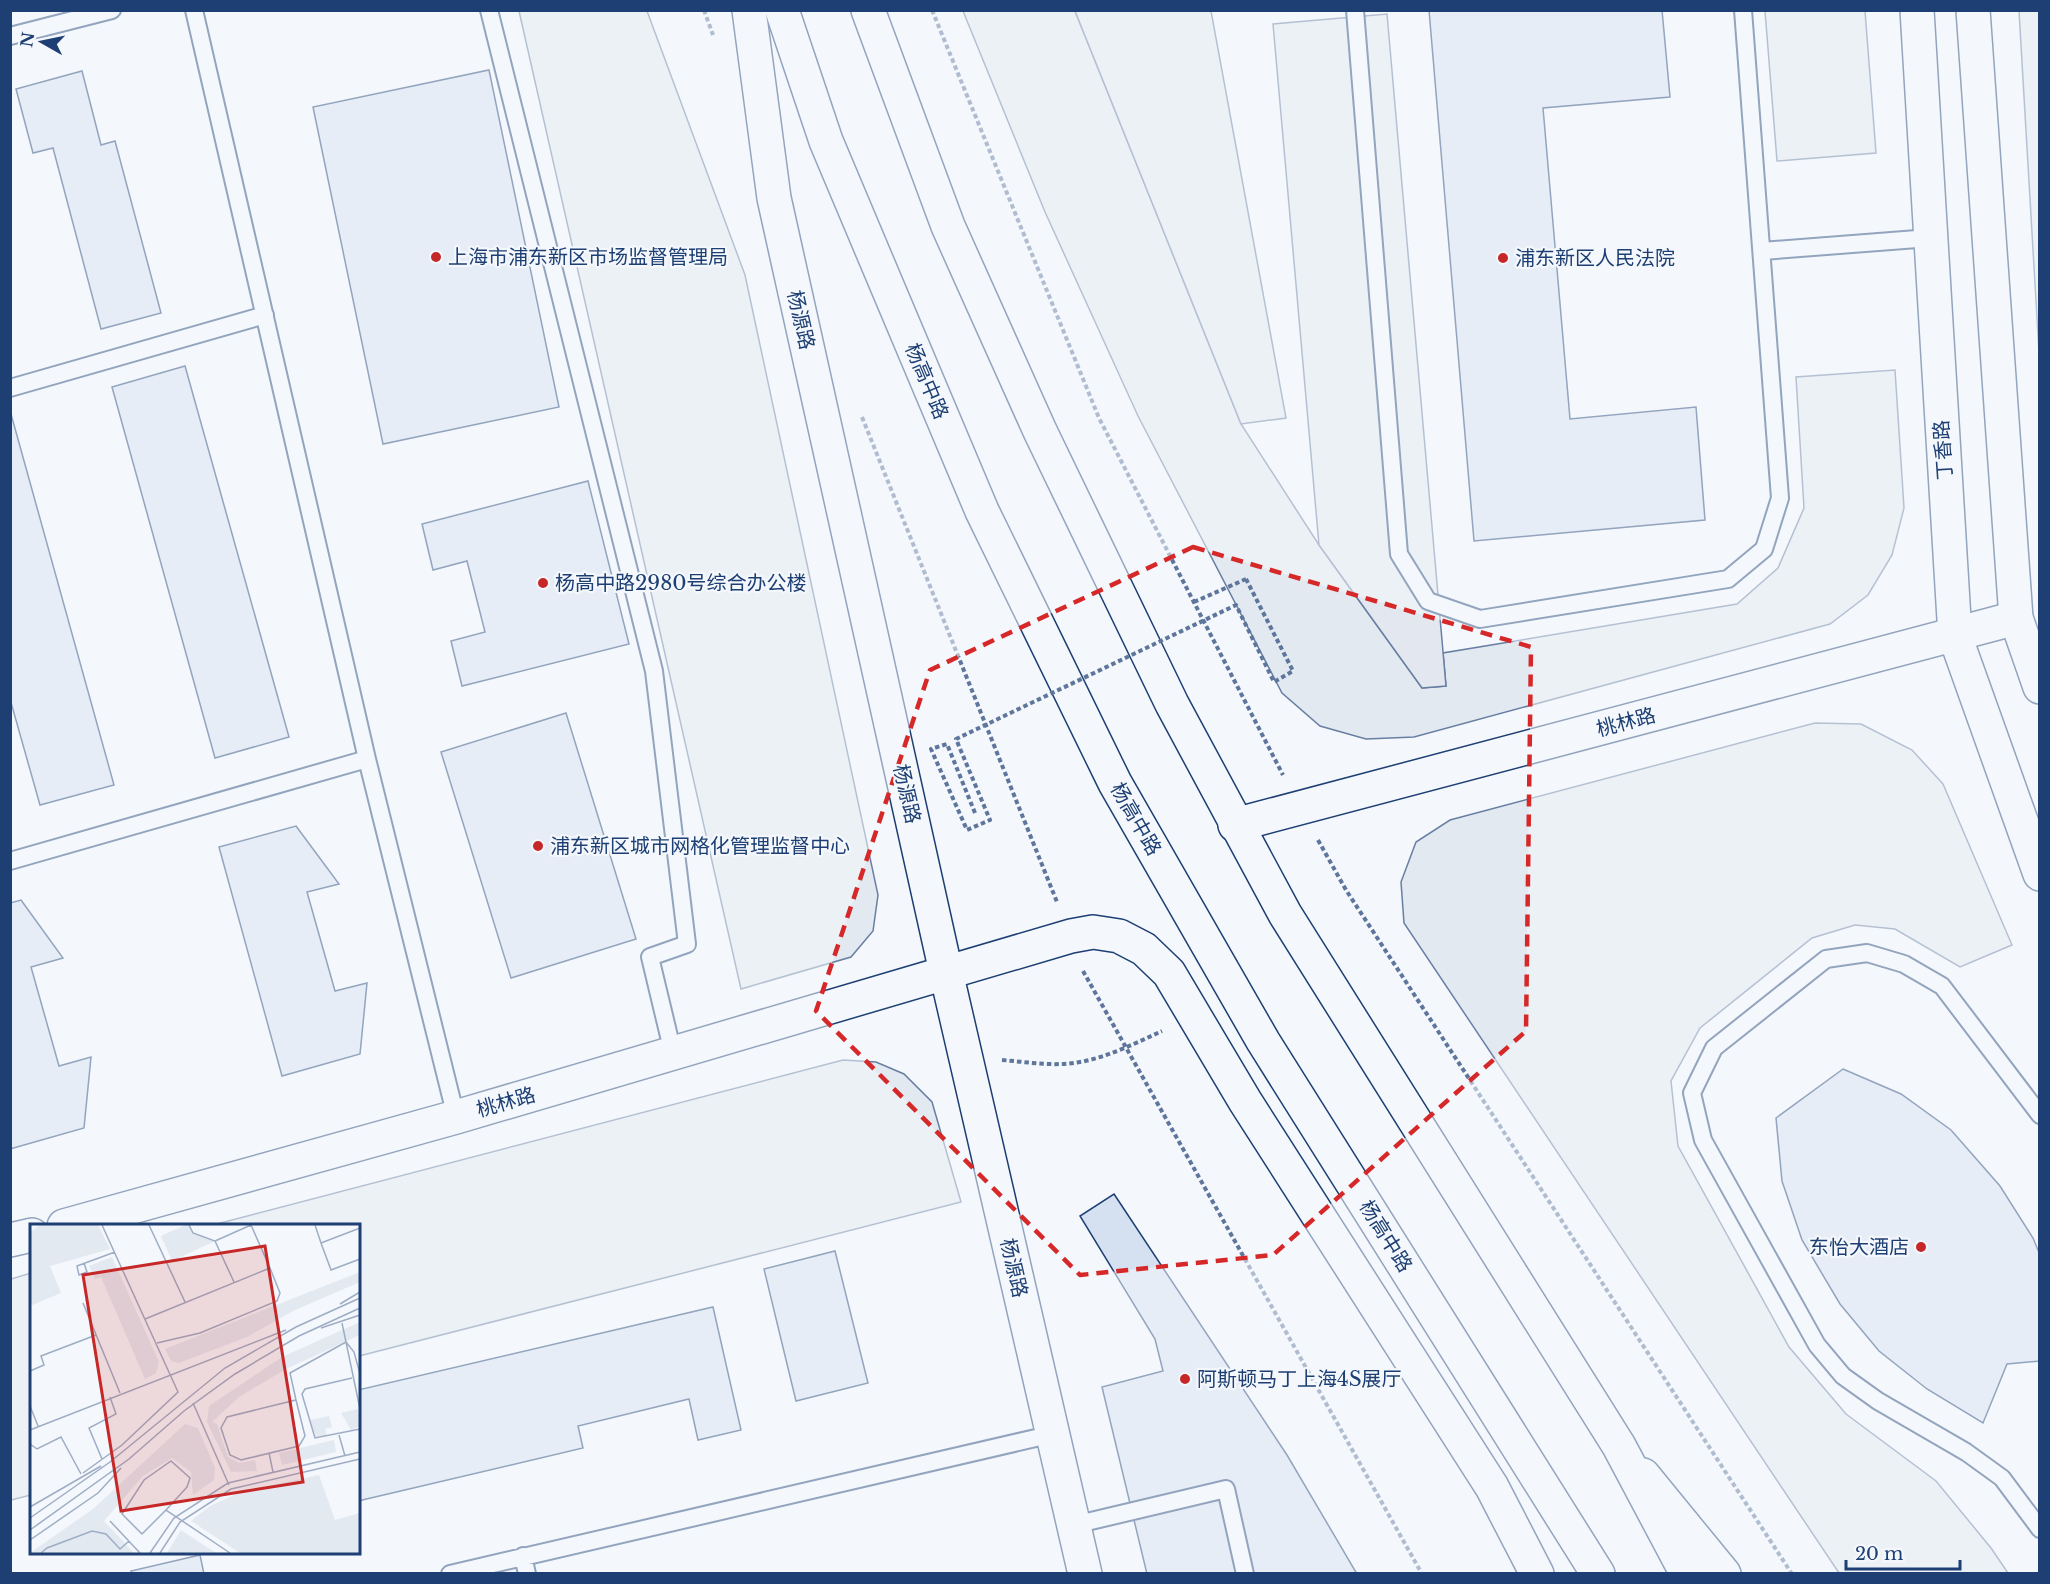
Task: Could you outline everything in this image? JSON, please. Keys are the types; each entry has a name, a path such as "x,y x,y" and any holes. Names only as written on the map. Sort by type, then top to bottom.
{"main road":[{"name":"杨源路","path":"749,10 774,198 946,972 1085,1574"},
{"name":"杨高中路","path":"782,10 826,141 982,511 1115,783 1263,1041 1598,1574"},
{"path":"868,10 948,226 1035,420 1172,704 1235,825 1285,914 1620,1446 1687,1574"},
{"name":"丁香路","path":"1917,10 1954,636 2040,874"},
{"path":"1973,10 2016,618 2040,687"},
{"name":"桃林路","path":"1235,825 2016,618"},
{"name":"桃林路","path":"71,1224 456,1117 1071,936 1093,932 1119,936 1144,950 1169,973 1245,1101 1492,1487 1537,1574"},
{"path":"10,1240 30,1235"},
{"path":"1620,1446 1724,1574"}],"lane":[{"path":"10,36 112,10"},
{"path":"194,10 367,759 456,1117"},
{"path":"489,10 654,671 687,944 650,957 673,1053"},
{"path":"1354,10 1399,554 1428,601 1480,618 1728,579 1764,549 1780,498 1743,10"},
{"path":"1762,251 1930,238"},
{"path":"10,388 265,315"},
{"path":"10,861 367,759"},
{"path":"2040,1115 1942,986 1904,964 1867,952 1826,959 1714,1048 1692,1093 1703,1140 1817,1345 1843,1376 1878,1401 1966,1452 2002,1478 2040,1529"},
{"path":"450,1574 1053,1434"},
{"path":"1074,1525 1226,1489 1245,1574"},
{"path":"524,1556 527,1574"}],"path":[{"path":"704,10 717,44"},
{"path":"858,407 1071,936 1086,979 1422,1574"},
{"path":"975,813 947,744 931,749 967,830 990,820 956,739 1236,605 1274,682 1293,671 1246,579 1194,602"},
{"path":"965,1056 1049,1065 1081,1062 1125,1048 1195,1016"}],"highlighted area":[{"path":"1193,547 1531,647 1526,1031 1273,1255 1080,1275 816,1011 930,670"}],"shaded area":[{"path":"519,11 647,11 745,275 878,895 873,931 851,957 741,989"},
{"path":"963,11 1075,11 1241,424 1319,545 1422,688 1446,686 1443,653 1737,604 1778,568 1804,508 1796,377 1895,370 1904,508 1892,555 1868,595 1830,624 1414,737 1366,739 1320,726 1282,693 1138,416 1045,212"},
{"path":"1075,11 1211,11 1286,418 1241,424"},
{"path":"1765,11 1865,11 1876,153 1777,161"},
{"path":"2019,11 2039,11 2039,352"},
{"path":"1387,14 1446,686 1422,688 1319,545 1273,24"},
{"path":"1815,723 1861,724 1912,750 1943,784 2012,945 1960,967 1895,929 1855,925 1812,938 1700,1028 1671,1081 1678,1146 1789,1347 1846,1414 1936,1481 1991,1548 2008,1573 1839,1573 1404,923 1401,882 1416,842 1450,820"},
{"path":"843,1060 876,1062 904,1074 932,1102 961,1202 360,1356 360,1224 217,1224"},
{"path":"30,1273 30,1495 11,1500 11,1279"}],"building":[{"name":"浦东新区人民法院","path":"1429,10 1662,10 1670,97 1543,108 1570,419 1696,407 1705,520 1474,541"},
{"name":"上海市浦东新区市场监督管理局","path":"489,70 559,407 383,444 313,107"},
{"path":"82,71 101,145 115,141 161,313 101,329 53,148 33,153 16,89"},
{"path":"185,366 289,737 215,758 112,387"},
{"path":"11,414 114,785 40,805 10,699"},
{"name":"杨高中路2980号综合办公楼","path":"588,481 629,644 462,686 451,641 485,632 467,561 433,570 422,524"},
{"name":"浦东新区城市网格化管理监督中心","path":"566,713 636,939 511,978 441,752"},
{"path":"296,826 339,884 307,892 335,991 367,983 360,1054 282,1076 219,847"},
{"path":"21,900 63,958 31,967 59,1066 91,1057 84,1128 10,1149 10,903"},
{"name":"东怡大酒店","path":"1843,1069 1901,1094 1951,1130 2000,1186 2033,1238 2040,1255 2040,1361 2007,1364 1983,1423 1927,1389 1879,1351 1840,1304 1802,1240 1782,1181 1776,1118"},
{"name":"阿斯顿马丁上海4S展厅","path":"1114,1194 1287,1455 1357,1574 1147,1574 1102,1387 1163,1371 1155,1339 1080,1216"},
{"path":"835,1251 868,1383 796,1401 764,1269"},
{"path":"713,1307 741,1430 698,1440 689,1399 578,1426 583,1448 360,1501 360,1390"},
{"path":"200,1555 204,1574 132,1574 131,1571"}],"place":[{"name":"上海市浦东新区市场监督管理局","path":"436,257"},
{"name":"浦东新区人民法院","path":"1503,258"},
{"name":"杨高中路2980号综合办公楼","path":"543,583"},
{"name":"浦东新区城市网格化管理监督中心","path":"538,846"},
{"name":"东怡大酒店","path":"1921,1247"},
{"name":"阿斯顿马丁上海4S展厅","path":"1185,1379"}]}
